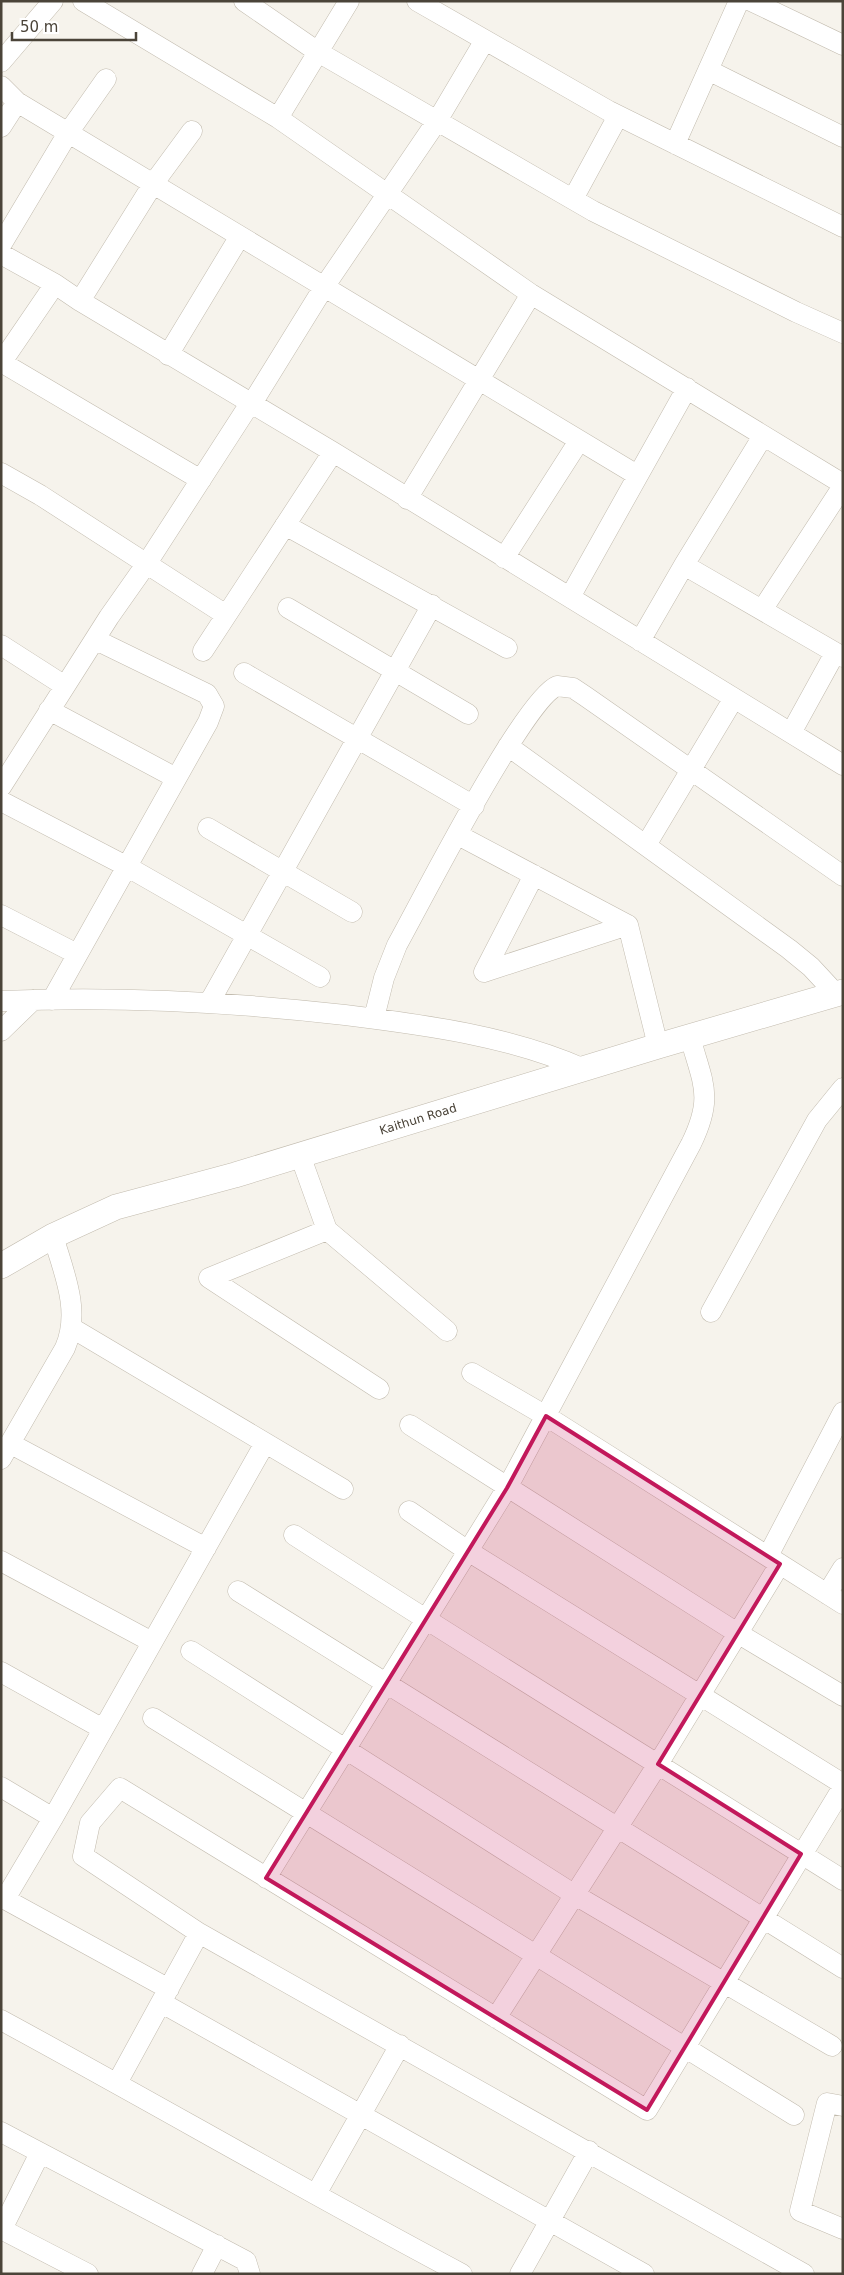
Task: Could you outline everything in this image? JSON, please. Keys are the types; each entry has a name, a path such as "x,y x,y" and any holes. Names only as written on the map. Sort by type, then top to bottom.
{"street":[{"path":"1,62 53,1"},
{"path":"84,1 278,118 390,194 531,294 688,388 843,485 762,610"},
{"path":"244,1 318,52 573,200 843,333"},
{"path":"278,118 349,1"},
{"path":"417,1 618,116 843,227"},
{"path":"675,144 739,1"},
{"path":"751,1 843,45"},
{"path":"4,776 147,563 324,288 390,194 437,121 485,40"},
{"path":"708,70 843,137"},
{"path":"1,245 68,133 106,79"},
{"path":"1,86 17,102 637,475"},
{"path":"1,127 17,102"},
{"path":"573,200 618,116"},
{"path":"80,301 153,184 192,131"},
{"path":"168,355 240,236"},
{"path":"1,254 333,452 843,765"},
{"path":"54,284 1,362 201,480"},
{"path":"407,499 531,294"},
{"path":"570,597 637,475 688,388"},
{"path":"640,642 684,565 763,436"},
{"path":"504,558 579,441"},
{"path":"203,651 333,452"},
{"path":"1,473 147,563 226,615"},
{"path":"285,525 507,648"},
{"path":"684,565 839,655 791,733"},
{"path":"209,1003 432,605"},
{"path":"288,608 468,714"},
{"path":"1,1031 42,1000 77,954 208,722 214,706 207,694 96,640"},
{"path":"1,645 65,686"},
{"path":"244,673 474,806"},
{"path":"374,1018 384,978 397,944 508,746 546,693 552,688 562,686 572,688 585,696 843,876"},
{"path":"646,845 734,698"},
{"path":"50,710 176,778"},
{"path":"508,746 788,949 840,993"},
{"path":"1,801 126,866 320,977"},
{"path":"208,828 352,912"},
{"path":"458,835 628,926 658,1046"},
{"path":"534,875 484,972 628,926"},
{"path":"1,915 77,954"},
{"name":"Kaithun Road","path":"1,1266 53,1236 116,1207 300,1155 658,1046 840,993"},
{"path":"1,1001 209,1003 374,1018 511,1043 554,1056 584,1069"},
{"path":"266,1878 507,1488 700,1124 706,1103 705,1090 690,1037"},
{"path":"712,1312 817,1120 843,1088"},
{"path":"300,1155 327,1230 448,1331"},
{"path":"327,1230 209,1278 379,1389"},
{"path":"53,1236 71,1301 72,1328 65,1348 6,1451 206,1548"},
{"path":"72,1328 344,1489"},
{"path":"472,1373 546,1416 835,1599 843,1568"},
{"path":"496,2018 739,1634 843,1412"},
{"path":"410,1425 739,1634 843,1696"},
{"path":"265,1443 53,1818 3,1898 361,2115 644,2274"},
{"path":"409,1511 468,1551 843,1785 647,2110 120,1788 90,1823 83,1856 199,1934 589,2151 804,2274"},
{"path":"294,1535 425,1620 843,1880"},
{"path":"1,1561 152,1642"},
{"path":"238,1591 843,1968"},
{"path":"190,1651 575,1895 723,1984 832,2046"},
{"path":"1,1672 103,1729"},
{"path":"153,1718 794,2115"},
{"path":"1,1787 53,1818"},
{"path":"117,2083 199,1934"},
{"path":"1,2020 462,2274"},
{"path":"316,2194 400,2045"},
{"path":"843,2106 827,2103 800,2211 843,2229"},
{"path":"1,2132 246,2261 250,2274"},
{"path":"520,2274 589,2151"},
{"path":"40,2153 1,2230 88,2274"},
{"path":"202,2274 217,2245"}],"highlighted area":[{"path":"546,1416 780,1564 658,1764 801,1854 647,2110 266,1878 507,1488"}]}
